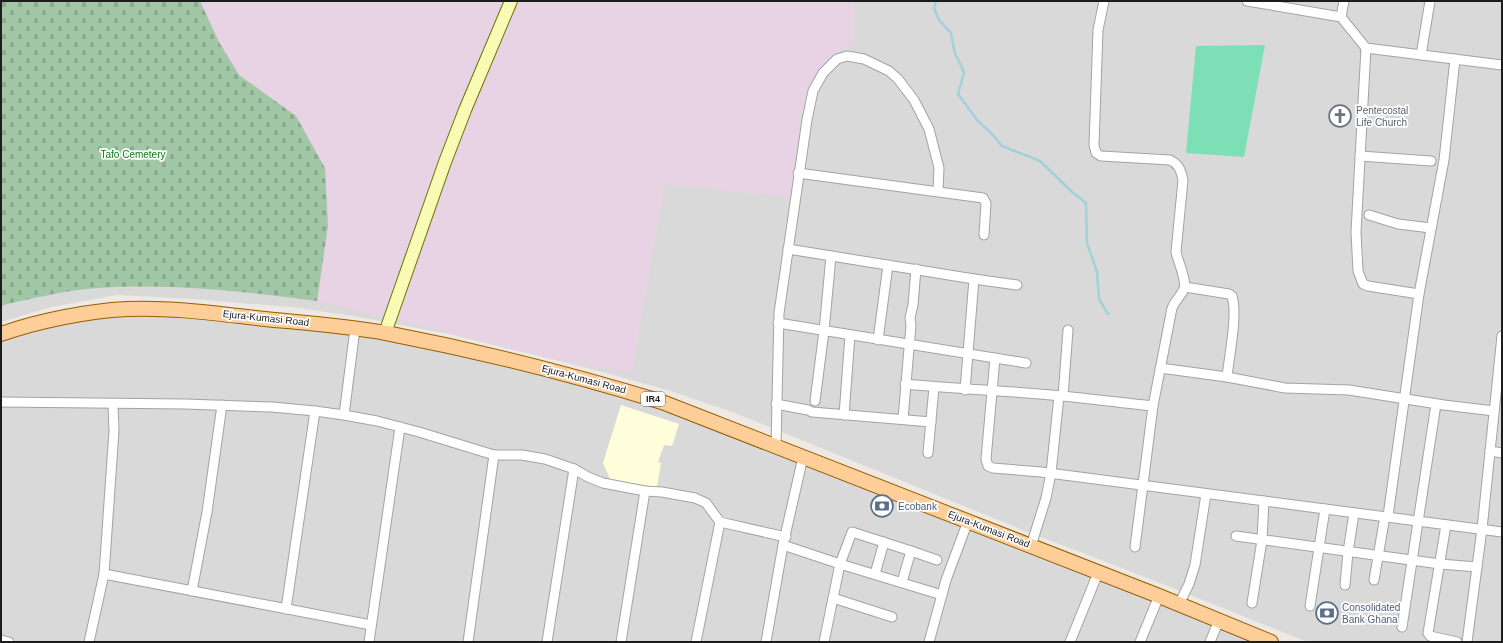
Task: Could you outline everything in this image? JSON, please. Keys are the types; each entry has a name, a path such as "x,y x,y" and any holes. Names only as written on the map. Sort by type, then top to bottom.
{"main road":[{"name":"Ejura-Kumasi Road","path":"1,334 53,320 126,309 204,312 385,333 494,356 615,387 662,402 1219,620 1250,638 1271,642"}],"street":[{"path":"385,333 447,156 511,1"},
{"path":"1104,1 1098,30 1094,145 1096,153 1101,156 1170,160 1175,162 1181,170 1183,180 1176,252 1185,282 1185,288 1175,300 1172,308 1160,368 1153,406 1135,547"},
{"path":"1247,1 1342,17 1366,48 1356,232 1358,271 1363,284 1368,286 1418,294"},
{"path":"1342,17 1344,1"},
{"path":"1421,55 1430,1"},
{"path":"1366,48 1502,65"},
{"path":"776,446 776,404 779,343 778,323 806,120 813,91 823,73 837,59 847,56 864,59 889,71 898,79 914,100 929,128 939,168 938,191"},
{"path":"1374,580 1387,516 1418,294 1444,160 1455,59"},
{"path":"1360,156 1431,161"},
{"path":"798,173 982,198 986,203 984,235"},
{"path":"1369,215 1398,224 1431,228"},
{"path":"788,249 974,279 1017,284"},
{"path":"815,401 824,331 831,256"},
{"path":"878,340 888,265"},
{"path":"903,419 911,325 910,318 913,305 916,269"},
{"path":"965,390 974,279"},
{"path":"1185,288 1229,294 1232,296 1234,309 1227,377"},
{"path":"778,323 1026,363"},
{"path":"344,415 355,329"},
{"path":"1031,546 1046,498 1051,473 1068,330"},
{"path":"844,415 850,335"},
{"path":"1467,642 1482,529 1502,336"},
{"path":"995,358 986,459 988,466 993,468 1051,473 1502,532"},
{"path":"1160,368 1227,377 1285,388 1349,390 1436,404 1494,411"},
{"path":"905,384 965,390 1061,396 1153,406"},
{"path":"928,453 934,387"},
{"path":"1,402 272,407 344,415 400,427 494,454 522,455 537,458 574,469 603,483 695,498 706,503 720,522 785,541 840,564 942,595"},
{"path":"89,642 104,574 114,431 113,404"},
{"path":"776,404 812,412 931,422"},
{"path":"1402,627 1436,404"},
{"path":"192,591 207,512 222,406"},
{"path":"286,609 315,411"},
{"path":"370,642 371,625 400,427"},
{"path":"1490,451 1502,453"},
{"path":"468,642 494,454"},
{"path":"766,642 803,457"},
{"path":"547,642 574,469"},
{"path":"621,642 645,491"},
{"path":"1179,604 1189,584 1195,565 1206,494"},
{"path":"1252,603 1262,540 1264,501"},
{"path":"1310,606 1325,509"},
{"path":"1345,585 1354,513"},
{"path":"929,642 951,567 968,521"},
{"path":"696,642 720,522"},
{"path":"1446,525 1428,634 1430,636 1457,642"},
{"path":"824,642 840,564 852,532 937,560"},
{"path":"1236,536 1440,564 1477,567"},
{"path":"875,574 884,542"},
{"path":"902,582 911,551"},
{"path":"1070,642 1098,573"},
{"path":"104,574 371,625"},
{"path":"1140,642 1159,596"},
{"path":"833,598 892,616"},
{"path":"1210,642 1219,620"},
{"path":"1,640 9,642"}],"shaded area":[{"path":"1,1 1502,1 1502,642 1308,642 1030,533 735,413 671,391 580,366 449,334 353,316 291,307 193,299 117,295 51,307 1,322"},
{"path":"200,1 855,1 854,43 831,56 813,79 801,114 791,198 665,184 632,373 571,363 317,301 328,226 296,116 239,75 219,42"},
{"path":"113,312 356,330 630,393 1266,642 1,642 1,337"},
{"path":"621,405 679,424 672,446 664,445 658,462 661,463 657,487 625,485 610,479 603,463"}],"green space":[{"name":"Tafo Cemetery","path":"1,1 200,1 219,42 239,75 296,116 325,168 328,226 317,301 231,291 173,287 116,287 77,290 47,295 1,306"},
{"path":"1265,45 1244,157 1186,153 1196,46"}],"waterway":[{"path":"936,1 934,8 939,20 951,33 955,54 964,73 958,94 978,121 1002,146 1040,161 1071,191 1086,203 1087,243 1097,272 1099,299 1108,314"}],"place":[{"name":"Pentecostal Life Church","path":"1340,116"},
{"name":"Ecobank","path":"882,506"},
{"name":"Consolidated Bank Ghana","path":"1327,613"}]}
